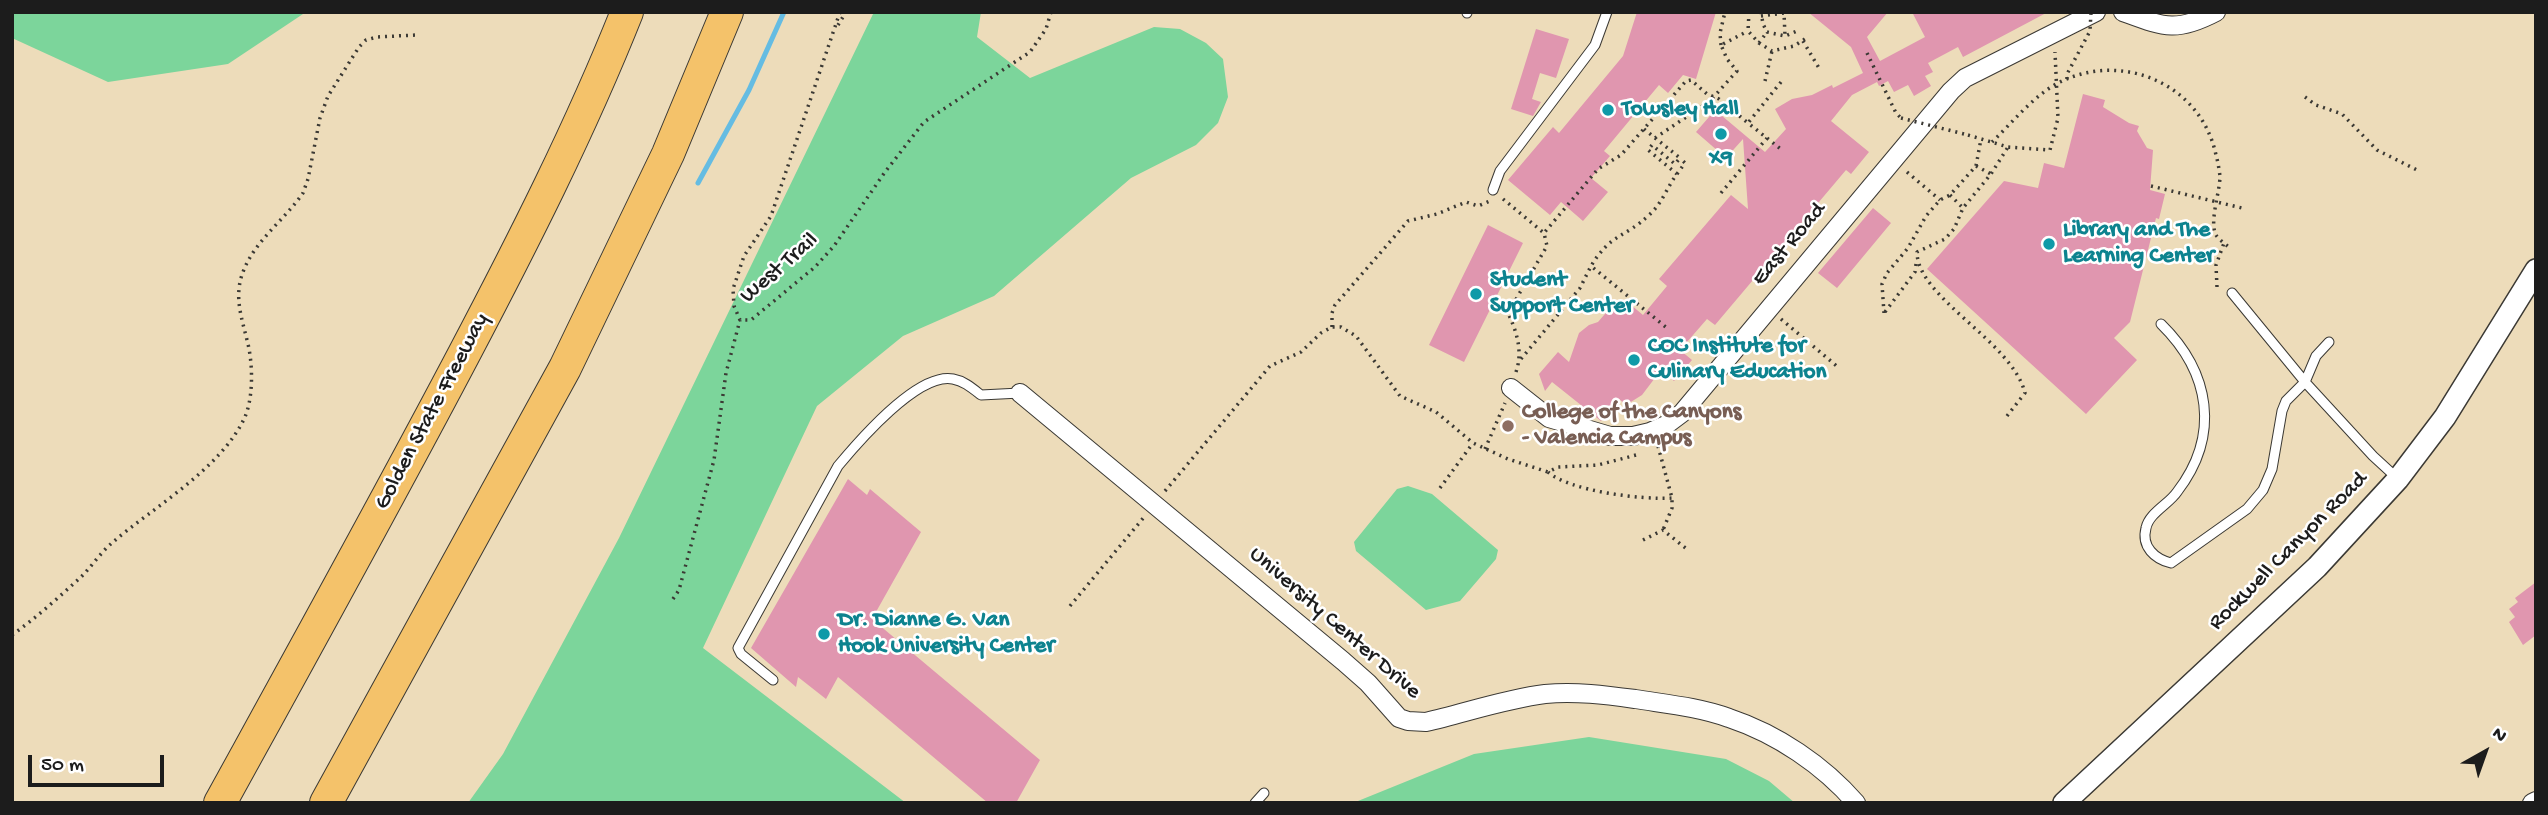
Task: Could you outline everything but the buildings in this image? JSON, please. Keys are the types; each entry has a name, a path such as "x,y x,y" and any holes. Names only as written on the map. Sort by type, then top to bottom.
{"highway":[{"name":"Golden State Freeway","path":"220,803 418,442 513,260 586,107 627,12"},
{"path":"326,803 565,368 668,154 727,12"}],"street":[{"path":"2123,12 2159,25 2176,27 2193,24 2216,12"},
{"name":"East Road","path":"1511,388 1549,418 1610,436 1654,438 1682,413 1951,91 1965,78 2093,13"},
{"name":"Rockwell Canyon Road","path":"2064,803 2317,568 2398,479 2445,417 2536,270"},
{"name":"University Center Drive","path":"1020,393 1343,661 1368,683 1399,718 1426,722 1544,694 1566,693 1607,695 1689,707 1729,718 1785,745 1824,770 1856,803"}],"lane":[{"path":"1493,190 1500,171 1595,45 1607,12"},
{"path":"2232,293 2305,382 2373,456 2398,479"},
{"path":"2161,324 2176,339 2196,369 2205,405 2204,438 2192,470 2176,494 2151,518 2146,528 2146,541 2151,552 2160,560 2171,563 2247,509 2263,490 2272,469 2286,401 2305,382 2316,356 2329,342"},
{"path":"773,680 741,654 738,648 838,467 856,446 887,413 938,379 951,378 967,384 981,395 1020,393"},
{"path":"1255,803 1264,793"}],"path":[{"name":"West Trail","path":"840,12 771,216 744,256 733,289 734,306 740,320 751,320 815,267 834,246 885,172 924,122 1030,52 1046,29 1051,12"},
{"name":"West Trail","path":"836,26 846,12"},
{"path":"1656,138 1714,97 1737,71 1727,59 1721,45 1720,33 1726,12"},
{"path":"1749,12 1748,31 1759,43 1772,51 1794,46 1808,37"},
{"path":"1767,32 1761,14 1784,13 1784,36"},
{"path":"2067,79 2067,74 2091,32 2093,13"},
{"path":"1721,45 1748,31"},
{"path":"1767,32 1784,36 1797,31"},
{"path":"1759,43 1767,32"},
{"path":"12,635 30,623 80,577 110,544 162,506 198,474 227,444 239,427 250,397 248,343 238,297 247,261 303,193 320,118 328,96 359,47 366,40 377,37 416,35"},
{"path":"1791,35 1794,46"},
{"path":"1803,41 1819,68"},
{"path":"1867,53 1896,113 1901,118 2008,147 2050,150 2058,118 2054,48"},
{"path":"1765,81 1772,51"},
{"path":"1992,142 2032,102 2057,83 2083,72 2121,70 2146,75 2171,89 2192,106 2204,123 2216,152 2220,177 2213,224 2216,235 2231,249"},
{"path":"1545,233 1598,169 1621,155 1686,81 1690,80 1719,99 1782,150"},
{"path":"1748,123 1781,82"},
{"path":"2305,97 2316,105 2342,114 2369,144 2417,170"},
{"path":"1511,388 1521,359 1580,288 1601,249 1610,240 1648,216 1660,203 1685,163 1644,129"},
{"path":"1721,193 1768,138"},
{"path":"1917,252 1914,272 1884,313 1882,284 1887,273 1909,248 1926,216 1940,200 1950,195 1976,166 1981,139"},
{"path":"1677,174 1648,150 1652,145 1675,164 1680,158"},
{"path":"1917,252 1945,239 1954,229 1963,208 1991,174 2008,147"},
{"path":"1894,161 1940,200"},
{"path":"1976,166 1991,174"},
{"path":"2151,186 2246,209"},
{"path":"1332,327 1335,305 1408,221 1437,214 1466,202 1478,206 1489,202 1493,190 1545,233 1547,246 1508,313 1516,328 1521,359"},
{"path":"1950,195 1963,208"},
{"path":"2217,287 2216,265 2224,243"},
{"path":"1909,248 1917,252"},
{"path":"1917,262 1922,272 1947,301 1984,335 2017,373 2025,393 2007,416"},
{"path":"1591,266 1667,328"},
{"path":"1769,308 1839,368"},
{"path":"673,598 679,590 706,494 714,460 726,373 740,320"},
{"path":"1070,606 1270,366 1301,352 1332,327 1349,330 1356,336 1400,396 1436,412 1473,443 1548,472 1557,481 1653,499 1672,498"},
{"path":"1485,449 1495,423"},
{"path":"1548,472 1558,467 1598,465 1642,454 1648,450 1654,438"},
{"path":"1643,540 1663,530 1672,508 1672,498 1654,438"},
{"path":"1440,488 1473,443"},
{"path":"1663,530 1688,550"}],"green space":[{"path":"12,12 306,12 228,64 108,82 12,38"},
{"path":"874,12 981,12 977,37 1030,78 1154,27 1180,29 1206,43 1223,59 1228,97 1218,123 1196,145 1131,178 994,296 903,336 817,406 703,648 906,803 468,803 503,754 619,538"},
{"path":"1408,486 1432,494 1498,550 1496,559 1460,601 1426,610 1356,551 1354,542 1397,489"},
{"path":"1589,737 1726,759 1769,781 1795,803 1353,803 1474,754"}],"waterway":[{"path":"698,183 749,90 784,12"}],"place":[{"name":"Towsley Hall","path":"1608,110"},
{"name":"X9","path":"1721,134"},
{"name":"Library and The Learning Center","path":"2049,244"},
{"name":"Student Support Center","path":"1476,294"},
{"name":"COC Institute for Culinary Education","path":"1634,360"},
{"name":"College of the Canyons - Valencia Campus","path":"1508,426"},
{"name":"Dr. Dianne G. Van Hook University Center","path":"824,634"}]}
